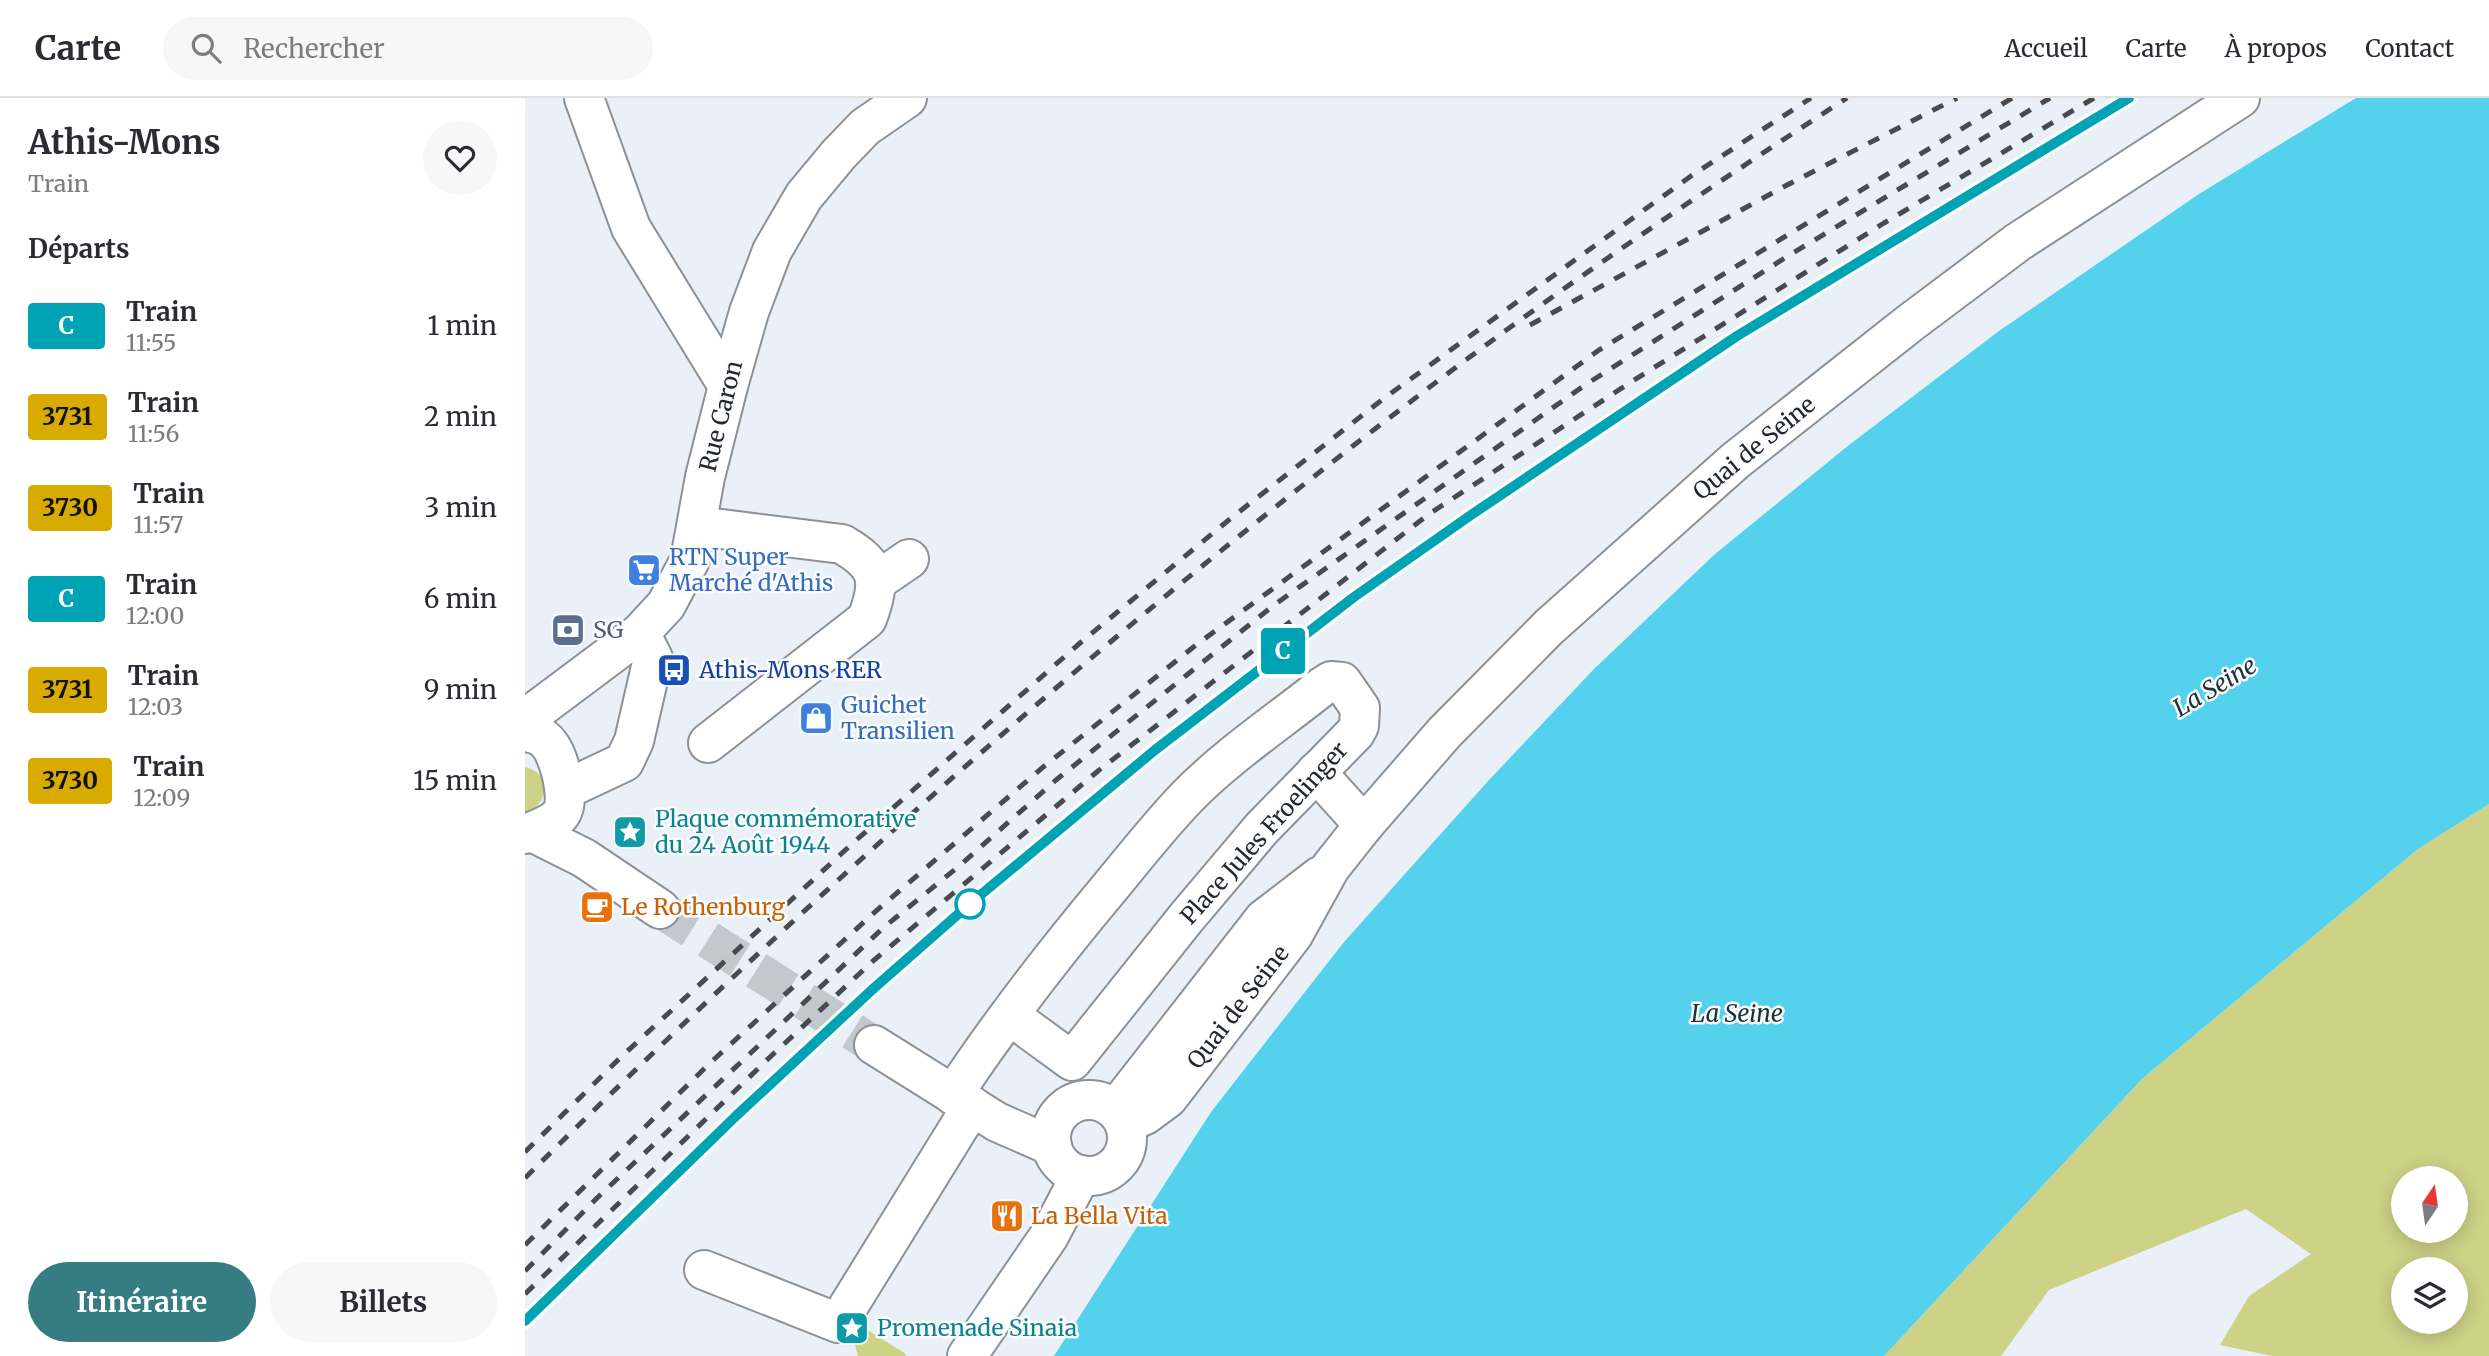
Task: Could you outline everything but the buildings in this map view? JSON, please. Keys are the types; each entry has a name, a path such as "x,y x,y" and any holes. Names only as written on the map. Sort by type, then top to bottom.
{"main road":[{"path":"584,98 631,228 729,386"},
{"name":"Rue Caron","path":"526,719 658,617 690,560 705,477 729,386 749,312 772,251 804,196 865,127 907,98"},
{"name":"Quai de Seine","path":"1120,1117 1264,919 1329,868 1445,732 1549,627 1735,461 1910,323 2018,242 2240,98"},
{"path":"697,526 842,544 869,566 877,581 876,596 867,619 708,743"},
{"path":"877,581 909,559"},
{"path":"546,816 573,786 624,762 633,741 653,658 640,633"},
{"name":"Place Jules Froelinger","path":"704,1270 838,1323 1009,1015 1081,922 1187,797 1323,686 1331,681 1342,682 1360,708 1359,726 1262,828 1072,1061 1009,1015"},
{"path":"526,719 551,745 546,816 585,858 660,909"},
{"path":"1317,772 1364,825"},
{"path":"874,1045 997,1122 1052,1146"},
{"path":"1084,1100 1097,1101 1109,1105 1120,1117 1127,1137 1126,1149 1120,1161 1111,1169 1099,1174 1081,1175 1064,1166 1056,1157 1051,1133 1062,1111 1072,1104 1084,1100"},
{"path":"967,1356 1049,1236 1081,1175"}],"green space":[{"path":"525,767 541,776 545,789 539,803 525,814"},
{"path":"2489,804 2489,1356 2272,1356 2220,1345 2249,1296 2311,1254 2246,1209 2049,1290 2001,1356 1884,1356 2142,1079 2418,849"},
{"path":"858,1324 906,1354 905,1356 858,1356 854,1341"}],"water":[{"name":"La Seine","path":"2356,98 2489,98 2489,804 2418,849 2142,1079 1884,1356 1054,1356 1211,1112 1344,942 1489,780 1594,669 1715,554 1849,445 1999,331 2199,194"}],"tunnel":[{"path":"660,909 874,1045"}],"railway":[{"path":"525,1152 621,1057 853,843 1080,643 1230,519 1383,399 1691,176 1811,98"},
{"path":"525,1178 746,965 859,861 974,759 1209,560 1329,464 1499,335 1647,231 1847,98"},
{"path":"1530,325 1789,184 1957,98"},
{"path":"525,1245 709,1064 876,911 1042,768 1196,645 1599,350 2012,98"},
{"path":"525,1271 597,1198 883,928 958,867 1056,780 1274,605 1585,385 1788,256 2050,98"},
{"path":"525,1294 873,961 1098,771 1429,514 1628,384 1884,223 2094,98"},
{"path":"525,1321 854,1005 972,902 1155,750 1354,597 1470,515 1737,336 2129,98"}],"train":[{"name":"C","path":"525,1321 854,1005 972,902 1155,750 1354,597 1737,336 2129,98"}],"place":[{"name":"RTN Super Marché d'Athis","path":"644,570"},
{"name":"SG","path":"568,630"},
{"name":"Athis-Mons RER","path":"674,670"},
{"name":"Guichet Transilien","path":"816,718"},
{"name":"Plaque commémorative du 24 Août 1944","path":"630,832"},
{"name":"Le Rothenburg","path":"597,907"},
{"name":"La Bella Vita","path":"1007,1216"},
{"name":"Promenade Sinaia","path":"852,1328"}]}
